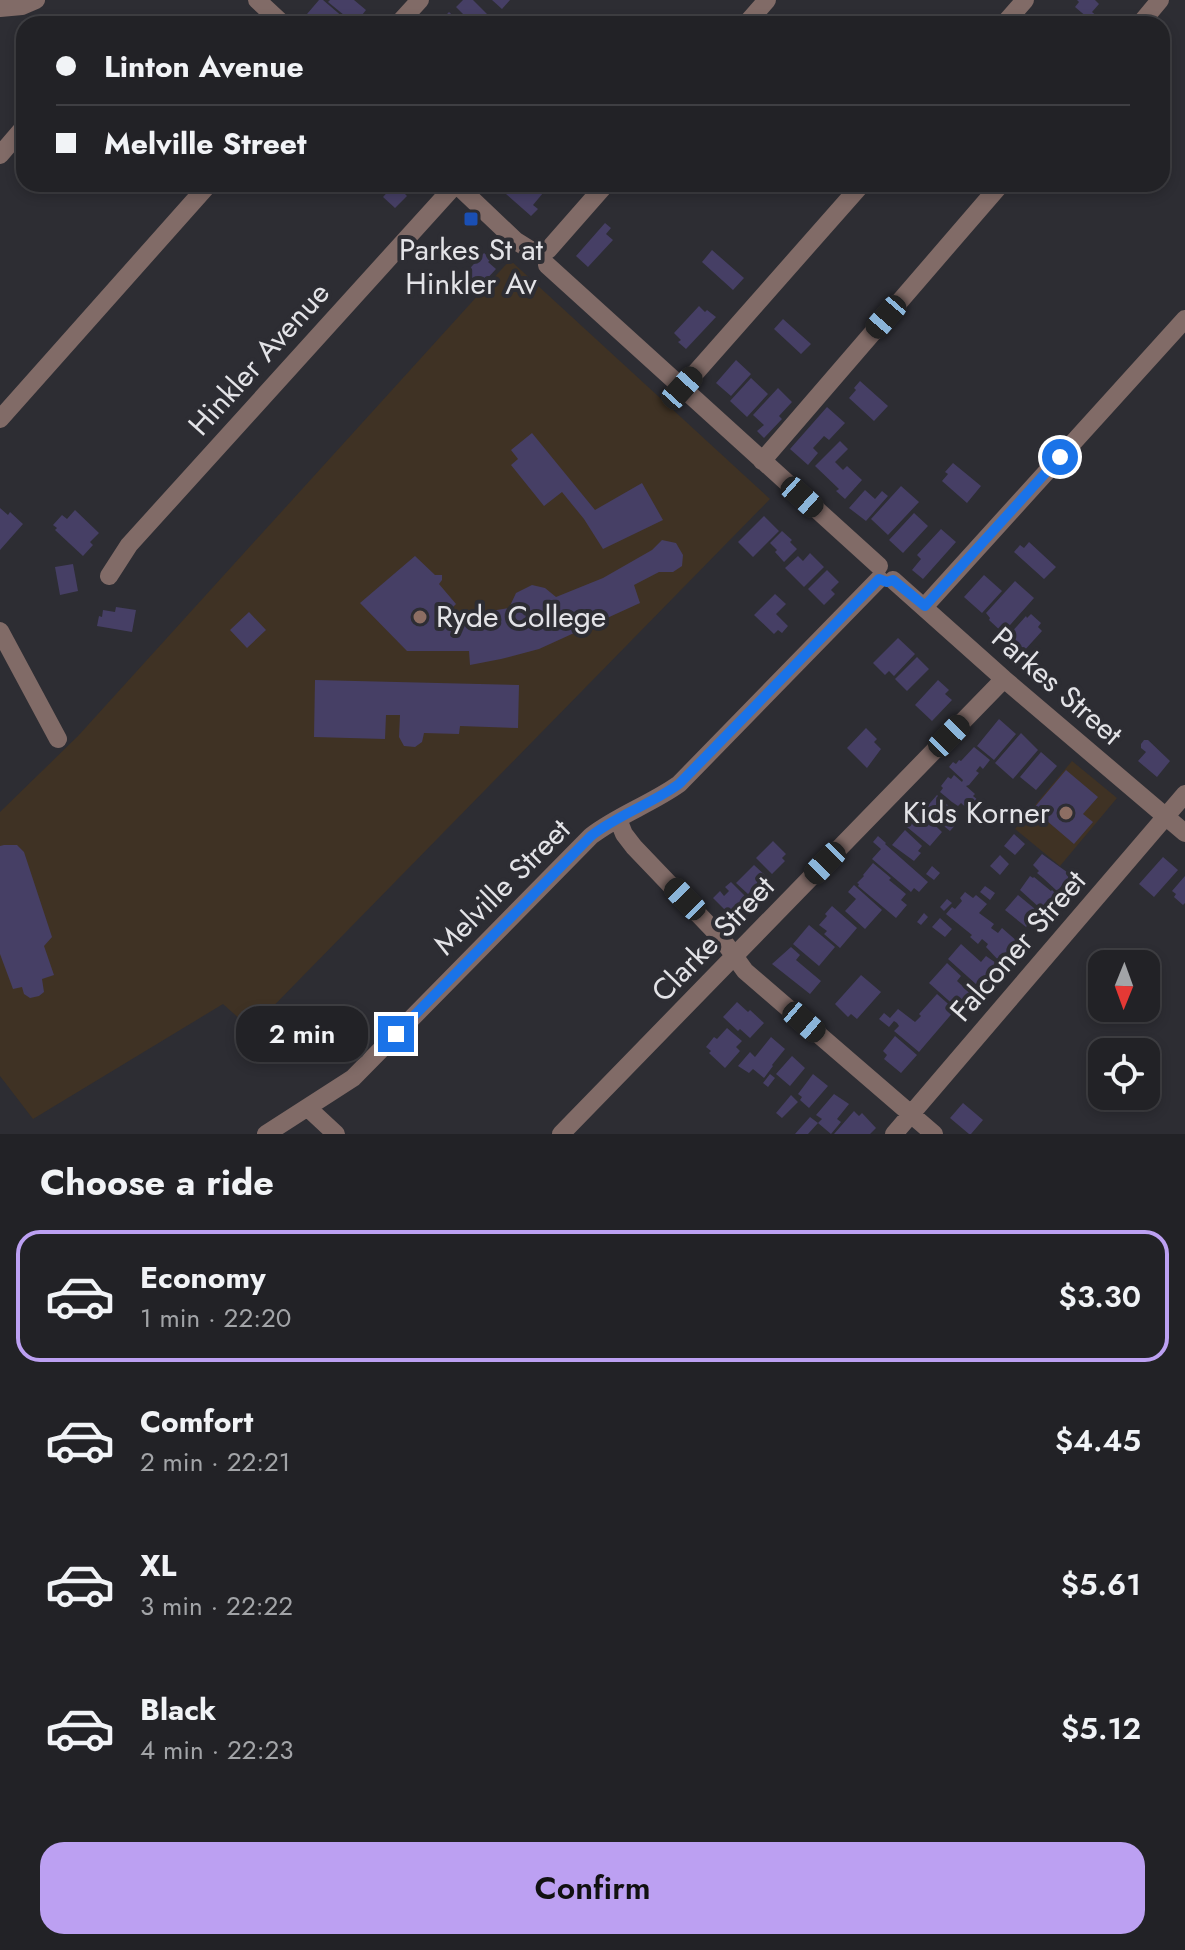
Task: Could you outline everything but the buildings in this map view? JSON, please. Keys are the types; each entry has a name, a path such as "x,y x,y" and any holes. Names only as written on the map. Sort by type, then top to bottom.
{"street":[{"path":"257,0 274,16"},
{"path":"405,16 420,0"},
{"path":"753,16 767,0"},
{"path":"1011,16 1025,0"},
{"path":"1147,16 1160,0"},
{"path":"0,8 28,10"},
{"path":"0,155 16,136"},
{"path":"0,419 202,192"},
{"name":"Hinkler Avenue","path":"109,576 129,545 449,192"},
{"name":"Parkes Street","path":"464,192 516,241 542,255 884,575 925,606 1004,679 1185,833"},
{"path":"542,255 599,192"},
{"path":"682,388 855,192"},
{"path":"762,461 994,192"},
{"path":"925,606 1185,319"},
{"name":"Melville Street","path":"266,1134 353,1078 591,836 679,784 884,575"},
{"path":"0,631 58,739"},
{"name":"Clarke Street","path":"561,1134 1004,679"},
{"name":"Falconer Street","path":"894,1134 1185,794"},
{"path":"618,819 634,847 722,939 745,971 934,1134"},
{"path":"308,1108 336,1134"}],"shaded area":[{"name":"Ryde College","path":"510,260 770,499 251,1029 223,1004 33,1119 0,1076 0,812 78,736"},
{"name":"Kids Korner","path":"1072,761 1117,798 1060,866 1015,829"}],"place":[{"name":"Parkes St at Hinkler Av","path":"471,219"},
{"name":"Ryde College","path":"420,617"},
{"name":"Kids Korner","path":"1066,813"}],"route":[{"path":"396,1034 591,836 679,784 879,579 887,582 893,580 925,606 1060,457"}]}
